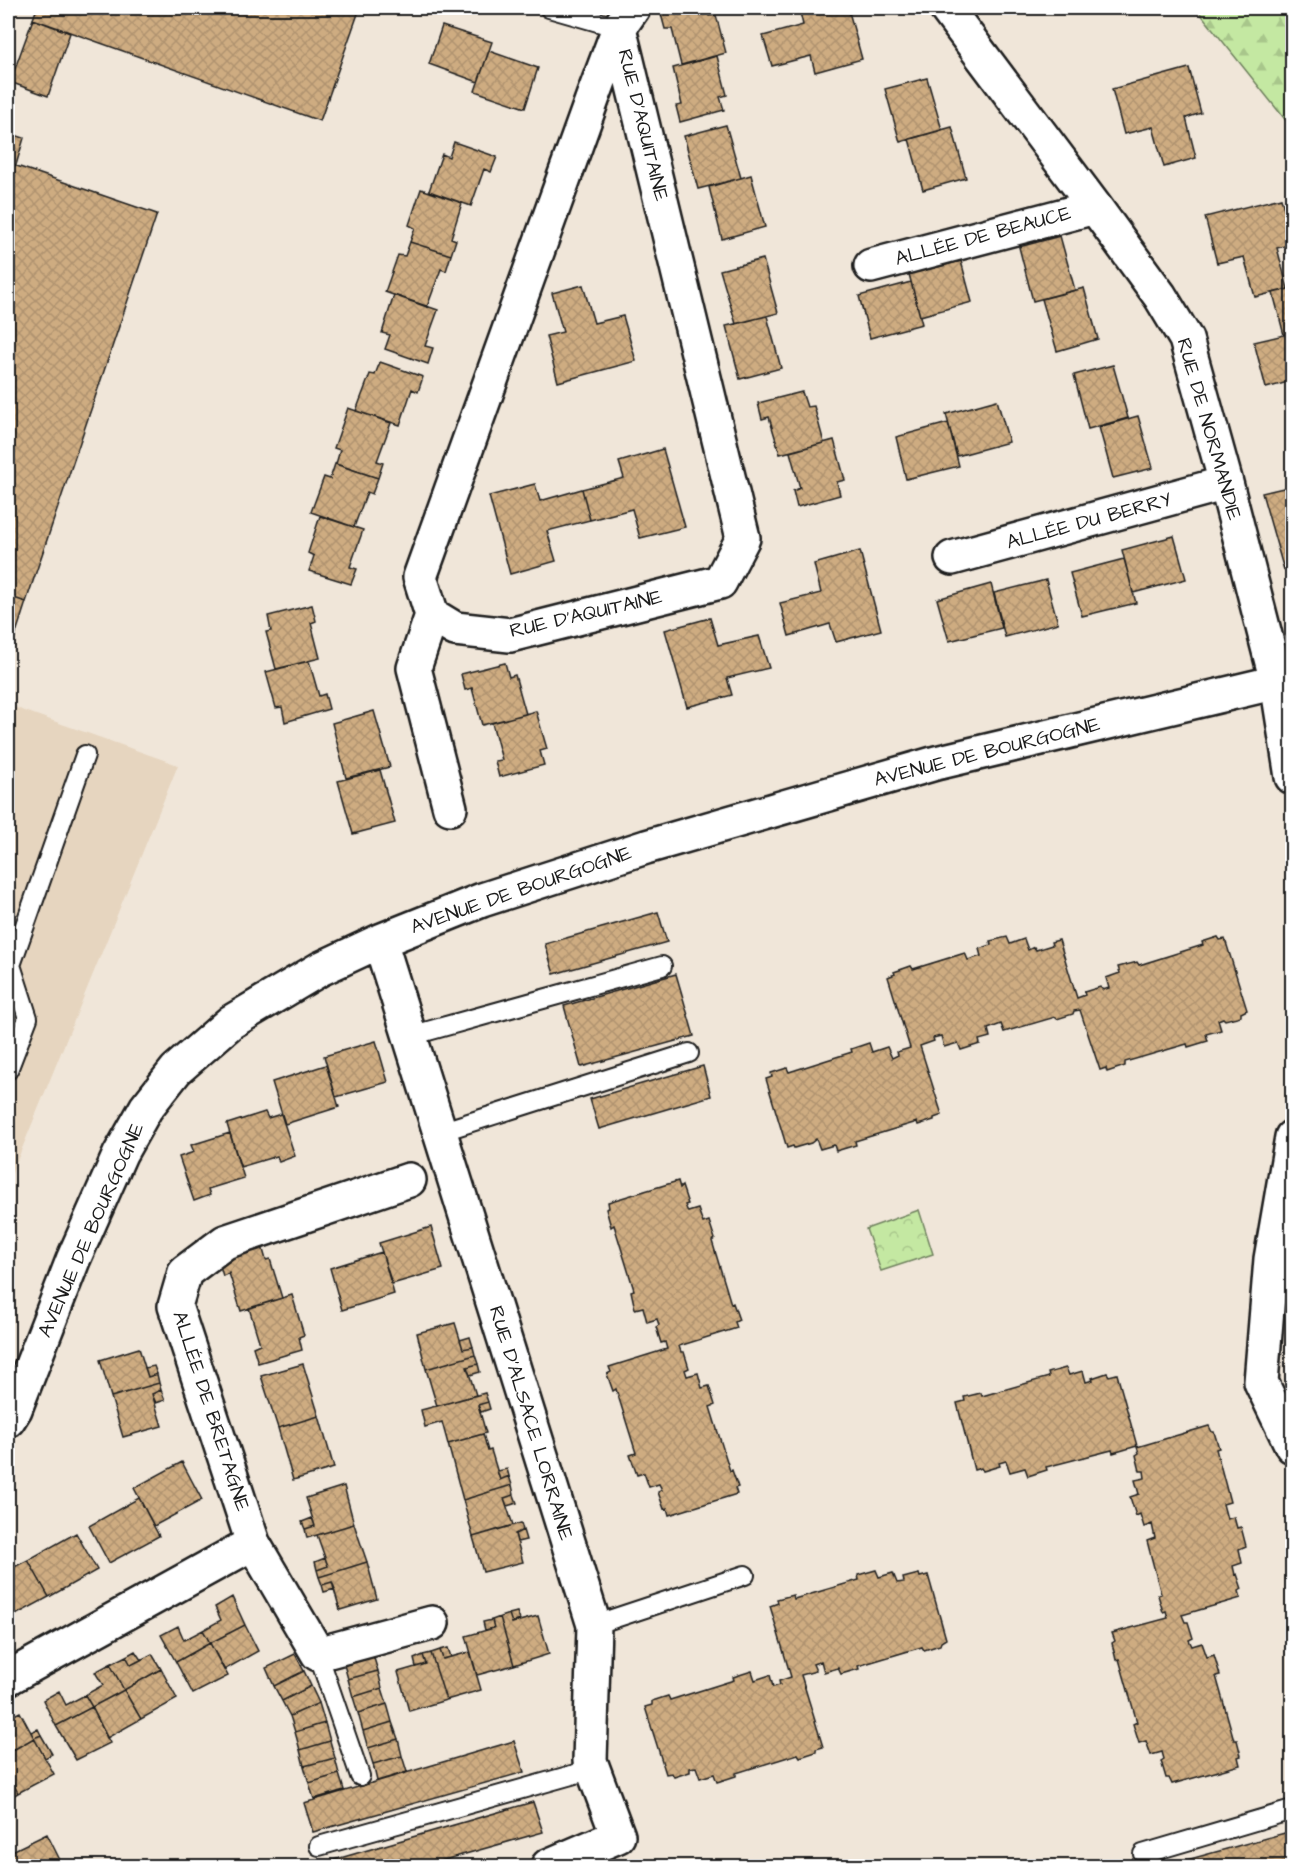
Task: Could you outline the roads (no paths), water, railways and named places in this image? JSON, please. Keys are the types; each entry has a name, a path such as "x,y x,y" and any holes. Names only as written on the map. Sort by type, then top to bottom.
{"street":[{"name":"RUE DE NORMANDIE","path":"946,8 1160,296 1186,339 1226,483 1285,678 1293,777"},
{"name":"RUE D'AQUITAINE","path":"626,18 743,538 720,582 510,635 454,629 432,615 420,577 626,18"},
{"name":"ALLÉE DE BEAUCE","path":"871,266 1095,207"},
{"name":"ALLÉE DU BERRY","path":"952,558 1226,483"},
{"path":"432,615 414,668 450,808"},
{"name":"AVENUE DE BOURGOGNE","path":"8,1420 15,1409 65,1278 120,1154 146,1108 176,1070 231,1022 320,969 380,941 482,900 646,847 936,763 1285,678"},
{"name":"RUE D'ALSACE LORRAINE","path":"380,941 594,1625 590,1761 618,1836 548,1866"},
{"path":"1293,1137 1271,1258 1277,1384 1293,1446"},
{"name":"ALLÉE DE BRETAGNE","path":"318,1654 253,1543 175,1306 185,1272 225,1242 409,1180"},
{"path":"8,1678 253,1543"},
{"path":"318,1654 432,1623"}],"lane":[{"path":"549,8 626,18"},
{"path":"8,1070 28,1018 11,965 85,755"},
{"path":"410,1036 662,966"},
{"path":"440,1132 689,1053"},
{"path":"594,1625 746,1575"},
{"path":"318,1654 360,1776"},
{"path":"319,1846 593,1769"},
{"path":"1143,1854 1293,1810"}]}
